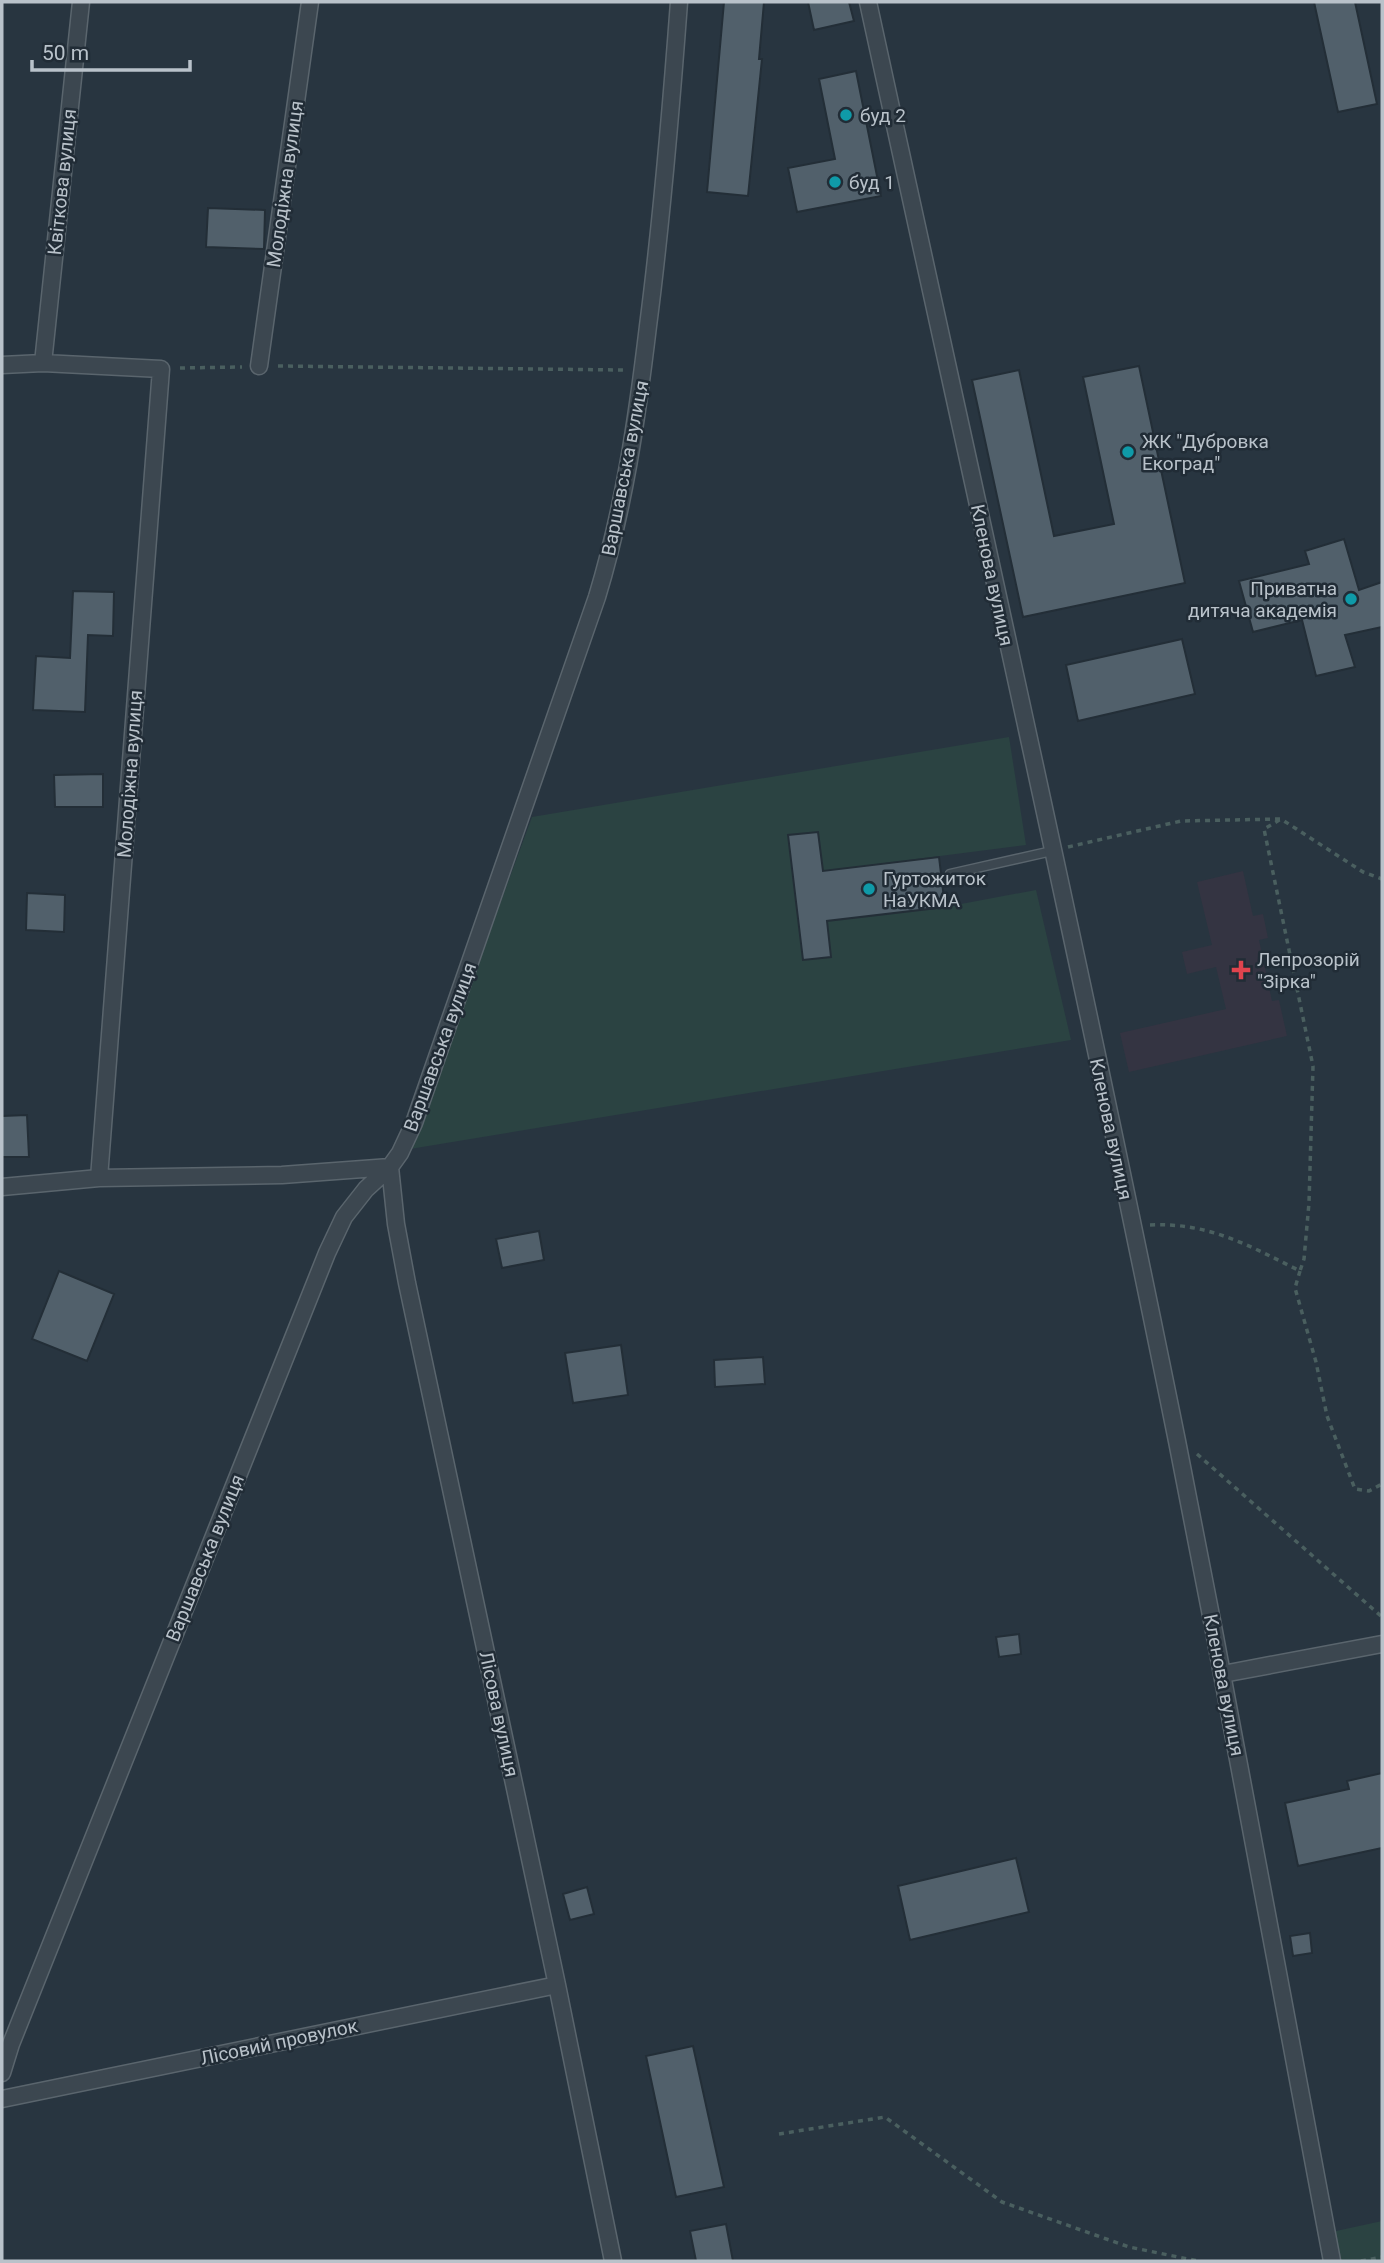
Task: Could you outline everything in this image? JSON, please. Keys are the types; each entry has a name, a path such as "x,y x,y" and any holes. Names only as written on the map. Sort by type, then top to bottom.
{"street":[{"name":"Квіткова вулиця","path":"43,363 81,2"},
{"name":"Молодіжна вулиця","path":"259,366 310,2"},
{"name":"Варшавська вулиця","path":"2,2073 21,2018 327,1253 344,1217 390,1167 407,1139 420,1108 597,597 620,514 643,370 665,192 679,2"},
{"name":"Кленова вулиця","path":"867,2 1052,851 1175,1434 1223,1674 1332,2261"},
{"path":"2,365 43,363 161,369"},
{"name":"Молодіжна вулиця","path":"99,1178 161,369"},
{"path":"2,1187 99,1178 282,1175 390,1167"},
{"name":"Лісова вулиця","path":"390,1167 396,1224 407,1283 613,2261"},
{"path":"1223,1674 1382,1644"},
{"name":"Лісовий провулок","path":"2,2099 557,1985"}],"lane":[{"path":"950,874 1052,851"}],"path":[{"path":"161,369 259,366 643,370"},
{"path":"1280,819 1264,829 1313,1066 1309,1203 1304,1259 1295,1288 1316,1362 1326,1416 1355,1489 1369,1491 1382,1484"},
{"path":"1052,851 1181,821 1280,819 1363,872 1382,879"},
{"path":"1131,1226 1163,1224 1205,1228 1300,1271"},
{"path":"1175,1434 1382,1617"},
{"path":"779,2134 885,2117 1002,2202 1129,2247 1198,2261"},
{"path":"1361,2261 1382,2257"}],"shaded area":[{"name":"Лепрозорій \"Зірка\"","path":"1243,871 1253,916 1263,914 1268,938 1259,940 1272,1001 1279,1000 1287,1036 1129,1072 1120,1033 1226,1009 1216,967 1187,974 1182,952 1212,945 1197,882"}],"green space":[{"path":"1009,737 1026,845 823,871 818,832 788,835 803,960 831,957 827,921 945,907 1036,890 1071,1040 410,1149 532,817"},
{"path":"1382,2221 1382,2261 1332,2261 1327,2233"}],"building":[{"path":"724,2 764,2 759,59 762,59 748,196 707,192"},
{"path":"808,2 849,2 854,21 814,30"},
{"path":"1314,2 1355,2 1377,104 1338,112"},
{"path":"856,71 881,196 797,212 788,168 835,159 819,79"},
{"path":"208,208 265,210 264,249 206,247"},
{"name":"ЖК \"Дубровка Екоград\"","path":"1139,366 1185,583 1023,617 972,380 1019,370 1054,536 1114,524 1083,377"},
{"name":"Приватна дитяча академiя","path":"1344,539 1359,590 1382,582 1382,627 1345,635 1355,667 1316,676 1302,620 1253,632 1239,581 1309,564 1305,551"},
{"path":"73,591 114,592 113,636 88,635 85,712 33,710 36,656 70,658"},
{"path":"1182,639 1195,694 1078,721 1066,665"},
{"path":"103,774 103,807 55,807 54,775"},
{"name":"Гуртожиток НаУКМА","path":"818,832 823,871 939,857 945,907 827,921 831,957 803,960 788,835"},
{"path":"27,893 65,895 64,932 26,930"},
{"path":"27,1115 29,1157 2,1157 2,1116"},
{"path":"539,1231 544,1260 502,1268 496,1239"},
{"path":"59,1271 114,1294 87,1361 32,1339"},
{"path":"621,1345 628,1395 573,1403 565,1353"},
{"path":"763,1357 765,1384 715,1387 714,1360"},
{"path":"1019,1634 1021,1654 999,1657 996,1637"},
{"path":"1382,1773 1382,1848 1298,1866 1285,1803 1349,1789 1347,1781"},
{"path":"1016,1858 1029,1912 910,1940 898,1886"},
{"path":"587,1887 594,1914 570,1920 563,1894"},
{"path":"1310,1933 1312,1953 1293,1956 1290,1936"},
{"path":"693,2046 724,2187 676,2197 646,2056"},
{"path":"726,2224 733,2261 696,2261 690,2231"}],"place":[{"name":"буд 2","path":"846,115"},
{"name":"буд 1","path":"835,182"},
{"name":"ЖК \"Дубровка Екоград\"","path":"1128,452"},
{"name":"Приватна дитяча академiя","path":"1351,599"},
{"name":"Гуртожиток НаУКМА","path":"869,889"},
{"name":"Лепрозорій \"Зірка\"","path":"1241,970"}]}
